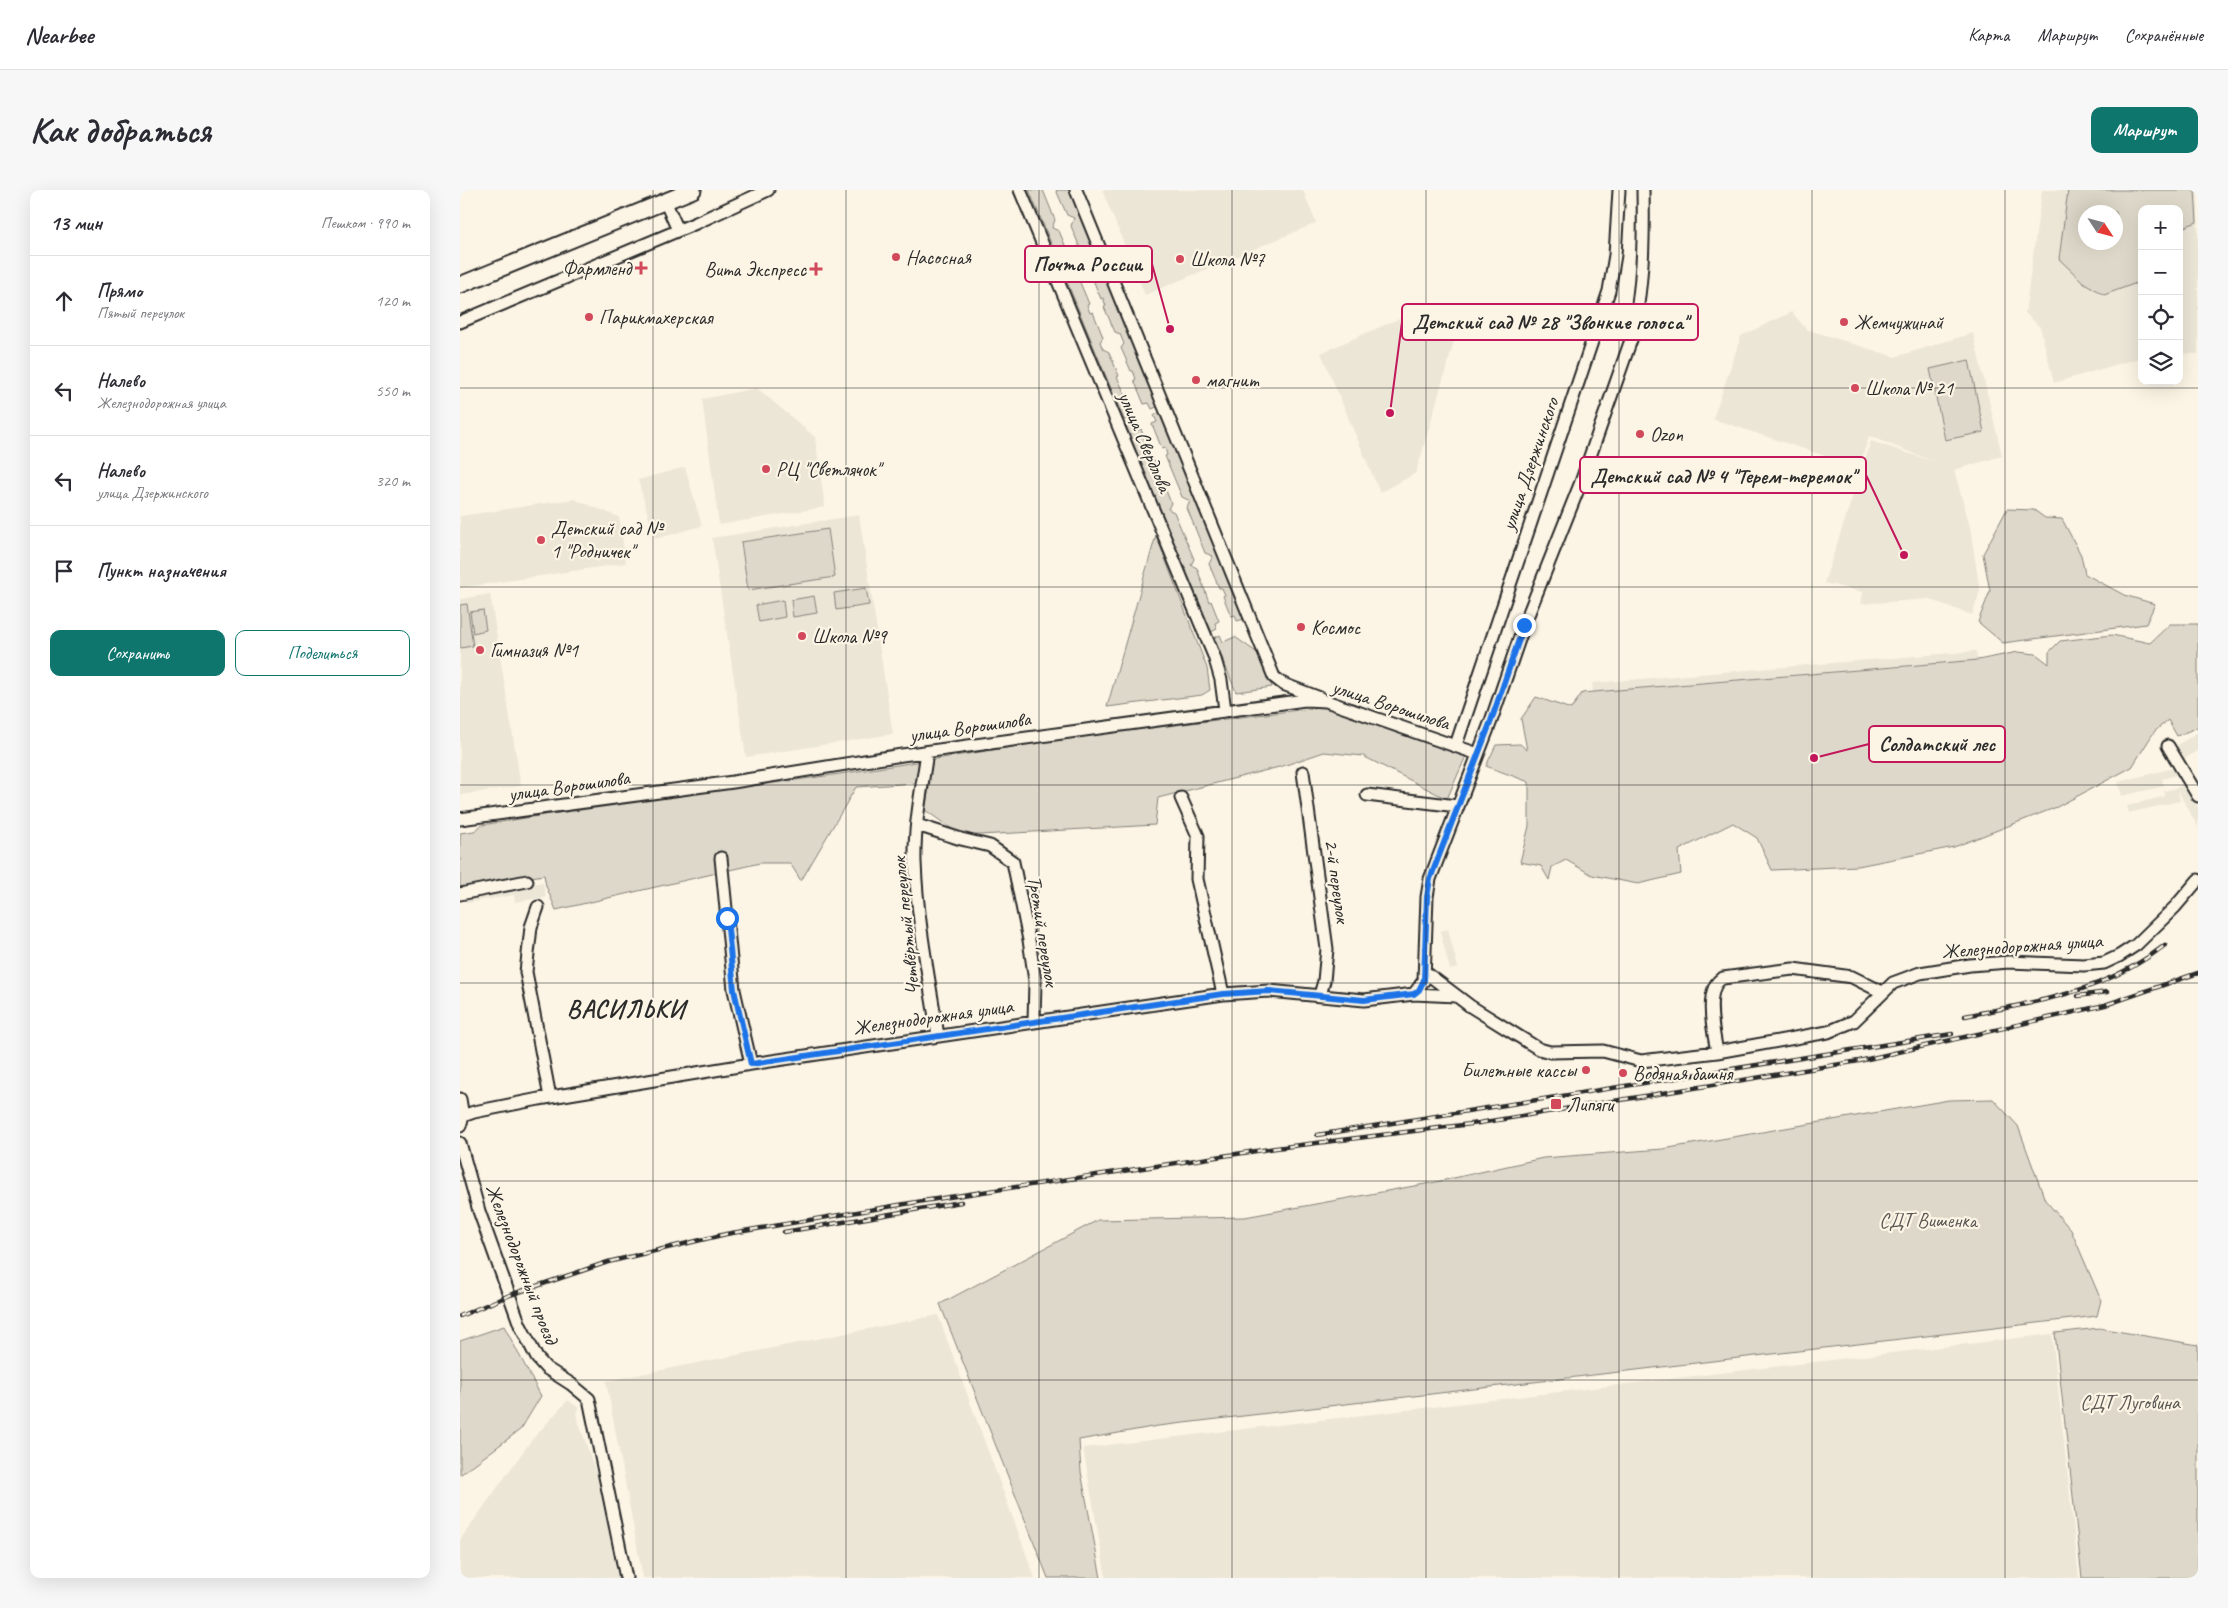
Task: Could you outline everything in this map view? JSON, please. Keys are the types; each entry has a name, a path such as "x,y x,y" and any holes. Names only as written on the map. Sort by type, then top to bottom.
{"main road":[{"path":"460,285 693,190"}],"street":[{"path":"460,322 768,190"},
{"name":"улица Свердлова","path":"1020,190 1214,656 1221,680 1226,710"},
{"name":"улица Свердлова","path":"1076,190 1274,677 1283,684 1326,700"},
{"name":"улица Дзержинского","path":"1456,745 1608,291 1615,255 1619,190"},
{"path":"1414,994 1422,985 1425,972 1427,897 1430,879 1478,754 1524,625 1581,482 1632,337 1637,315 1644,240 1643,190"},
{"path":"665,201 678,230"},
{"name":"улица Ворошилова","path":"460,819 714,785 927,752 1285,702 1326,700 1478,754"},
{"path":"2168,746 2198,796"},
{"name":"Четвёртый переулок","path":"927,752 917,825 915,861 918,900 938,1036"},
{"name":"2-й переулок","path":"1303,772 1327,949 1324,981 1320,995"},
{"path":"1367,795 1457,806"},
{"path":"1181,798 1198,836 1197,879 1223,994"},
{"name":"Третий переулок","path":"917,825 990,846 1013,862 1029,940 1035,981 1034,1021"},
{"path":"721,858 734,990 751,1064"},
{"name":"Железнодорожная улица","path":"1425,972 1456,996 1528,1044 1550,1052 1603,1051 1641,1061 1717,1052 1828,1032 1854,1021 1882,992 1893,983 1905,977 1970,964 2009,962 2084,965 2104,963 2119,956 2142,939 2176,907 2198,880"},
{"path":"460,894 527,881"},
{"path":"538,908 531,927 526,972 550,1097"},
{"path":"1717,1052 1712,1024 1712,993 1716,984 1723,978 1793,969 1852,977 1882,992"},
{"name":"Железнодорожная улица","path":"461,1120 474,1112 550,1097 751,1064 1223,994 1269,991 1364,1000 1414,994 1456,996"},
{"path":"460,1099 461,1120"},
{"name":"Железнодорожный проезд","path":"460,1143 479,1211 520,1325 537,1358 546,1368 571,1384 589,1399 626,1578"}],"shaded area":[{"name":"Школа №7","path":"1102,190 1303,190 1316,223 1145,295"},
{"path":"2042,190 2198,190 2198,354 2183,353 2183,205 2138,205 2138,358 2054,383 2040,327 2025,313"},
{"path":"1416,311 1459,324 1416,473 1380,493 1321,353"},
{"name":"Школа № 21","path":"1792,312 1806,329 1895,357 1973,333 2002,456 1954,470 1970,527 1980,591 1972,615 1929,599 1860,604 1863,592 1824,583 1871,441 1935,462 1869,436 1859,467 1713,419 1741,336"},
{"name":"РЦ \"Светлячок\"","path":"757,388 815,437 825,507 719,525 702,399"},
{"path":"685,467 702,526 655,539 638,480"},
{"name":"Детский сад № 1 \"Родничек\"","path":"574,499 619,517 626,563 460,588 460,516"},
{"name":"Школа №9","path":"859,515 893,734 746,757 712,538"},
{"name":"Гимназия №1","path":"490,594 521,786 460,795 460,599"},
{"path":"1976,651 1977,660 1593,692 1592,683"},
{"path":"2198,732 2198,750 2182,761 2173,748"},
{"path":"2174,768 2176,775 2162,779 2164,786 2122,796 2118,782"},
{"path":"2184,783 2198,807 2198,827 2178,791 2180,801 2129,813 2127,806 2165,796 2164,791 2177,788"},
{"path":"543,882 546,897 515,902 514,895 467,903 465,896"},
{"path":"1448,929 1458,968 1450,970 1440,931"},
{"path":"938,1315 1035,1578 643,1578 606,1381"},
{"path":"2052,1334 2079,1578 1106,1578 1083,1448"},
{"path":"568,1400 579,1408 576,1414 599,1482 618,1578 460,1578 460,1540 530,1442"}],"green space":[{"path":"1029,190 1043,190 1055,220 1052,228 1059,231 1065,245 1055,249 1051,243"},
{"path":"1056,190 1071,190 1098,257 1090,260 1087,253 1083,255 1071,226 1074,218 1067,215"},
{"path":"2068,190 2195,190 2197,222 2183,227 2183,205 2138,205 2138,282 2104,295 2083,282 2059,259"},
{"path":"1101,263 1159,406 1152,409 1149,403 1144,404 1134,380 1136,379 1133,371 1131,371 1121,348 1124,344 1120,334 1115,332 1104,307 1106,306 1103,298 1101,299 1091,275 1095,273 1092,266"},
{"path":"1072,274 1075,281 1079,280 1089,304 1087,305 1090,313 1093,312 1103,337 1100,342 1103,349 1109,352 1119,376 1117,377 1132,409 1130,411 1132,417 1124,420 1065,277"},
{"path":"1969,360 1984,432 1945,440 1930,369"},
{"path":"1161,412 1244,619 1237,621 1235,615 1231,616 1223,596 1225,595 1222,588 1219,588 1209,564 1213,556 1205,553 1187,508 1190,501 1182,497 1165,456 1167,455 1165,448 1162,449 1152,424 1157,422 1154,415"},
{"path":"1134,423 1138,430 1141,429 1152,461 1154,461 1171,503 1168,509 1174,512 1194,559 1191,565 1197,568 1209,602 1211,601 1219,621 1215,623 1217,629 1211,632 1126,426"},
{"path":"2007,509 2034,510 2045,518 2062,519 2081,555 2085,574 2124,595 2155,604 2146,624 2003,643 1978,622 1990,591 1983,554"},
{"path":"828,529 835,577 748,590 741,542"},
{"path":"1156,535 1207,668 1210,690 1202,695 1107,707"},
{"path":"866,588 869,605 836,610 834,593"},
{"path":"814,596 817,613 793,617 791,600"},
{"path":"783,600 785,617 759,622 756,605"},
{"path":"467,604 473,646 460,648 460,605"},
{"path":"483,610 486,630 473,633 470,612"},
{"path":"2170,624 2198,624 2198,727 2177,736 2168,720 2154,732 2132,767 2057,807 1954,847 1858,866 1772,870 1757,838 1733,823 1679,850 1681,874 1638,884 1592,875 1566,860 1552,867 1549,880 1541,866 1520,862 1529,826 1529,782 1486,766 1496,745 1520,744 1527,750 1521,719 1536,697 1571,709 1582,693 1978,660 2018,652 2036,654 2049,664 2049,652 2060,641 2112,635 2150,643"},
{"path":"1220,635 1223,642 1235,637 1259,654 1272,687 1236,692 1214,638"},
{"path":"1324,707 1411,734 1466,756 1447,799 1363,756 1324,752 1283,766 1158,798 1155,825 962,836 925,810 930,782 856,787 801,881 790,863 760,863 556,910 546,886 544,875 460,888 460,833 474,831 482,825 575,810 840,774 1076,737"},
{"name":"СДТ Вишенка","path":"1993,1099 2018,1126 2045,1200 2071,1230 2101,1300 2097,1316 1158,1426 1079,1440 1081,1472 1101,1578 1048,1578 940,1304 1098,1220 1245,1217 1436,1182 1543,1158 1663,1149 1949,1100"},
{"path":"504,1326 541,1396 521,1429 460,1475 460,1341"},
{"name":"СДТ Луговина","path":"2099,1328 2198,1345 2198,1578 2082,1578 2055,1333"}],"railway":[{"path":"2024,1004 2080,990 2115,976 2149,957 2165,945"},
{"path":"460,1316 510,1295 608,1262 726,1234 923,1201 1276,1148 1479,1123 1859,1061 2105,1005 2198,973"},
{"path":"2078,996 2107,992"},
{"path":"1965,1016 2031,1003"},
{"path":"1317,1135 1952,1034"},
{"path":"784,1232 961,1202"}],"place":[{"name":"Насосная","path":"896,257"},
{"name":"Школа №7","path":"1180,259"},
{"name":"Фармленд","path":"641,268"},
{"name":"Вита Экспресс","path":"816,269"},
{"name":"Парикмахерская","path":"589,317"},
{"name":"Жемчужинай","path":"1844,322"},
{"name":"Почта России","path":"1170,329"},
{"name":"магнит","path":"1196,380"},
{"name":"Школа № 21","path":"1855,388"},
{"name":"Детский сад № 28 \"Звонкие голоса\"","path":"1390,413"},
{"name":"Ozon","path":"1640,434"},
{"name":"РЦ \"Светлячок\"","path":"766,469"},
{"name":"Детский сад № 1 \"Родничек\"","path":"541,540"},
{"name":"Детский сад № 4 \"Терем-теремок\"","path":"1904,555"},
{"name":"Космос","path":"1301,627"},
{"name":"Школа №9","path":"802,636"},
{"name":"Гимназия №1","path":"480,650"},
{"name":"Солдатский лес","path":"1814,758"},
{"name":"Билетные кассы","path":"1586,1070"},
{"name":"Водяная башня","path":"1623,1073"},
{"name":"Липяги","path":"1556,1104"}],"district":[{"name":"ВАСИЛЬКИ","path":"626,1009"}],"route":[{"path":"727,918 734,990 751,1064 1223,994 1269,991 1364,1000 1414,994 1419,990 1424,980 1427,897 1430,879 1491,721 1524,625"}]}
